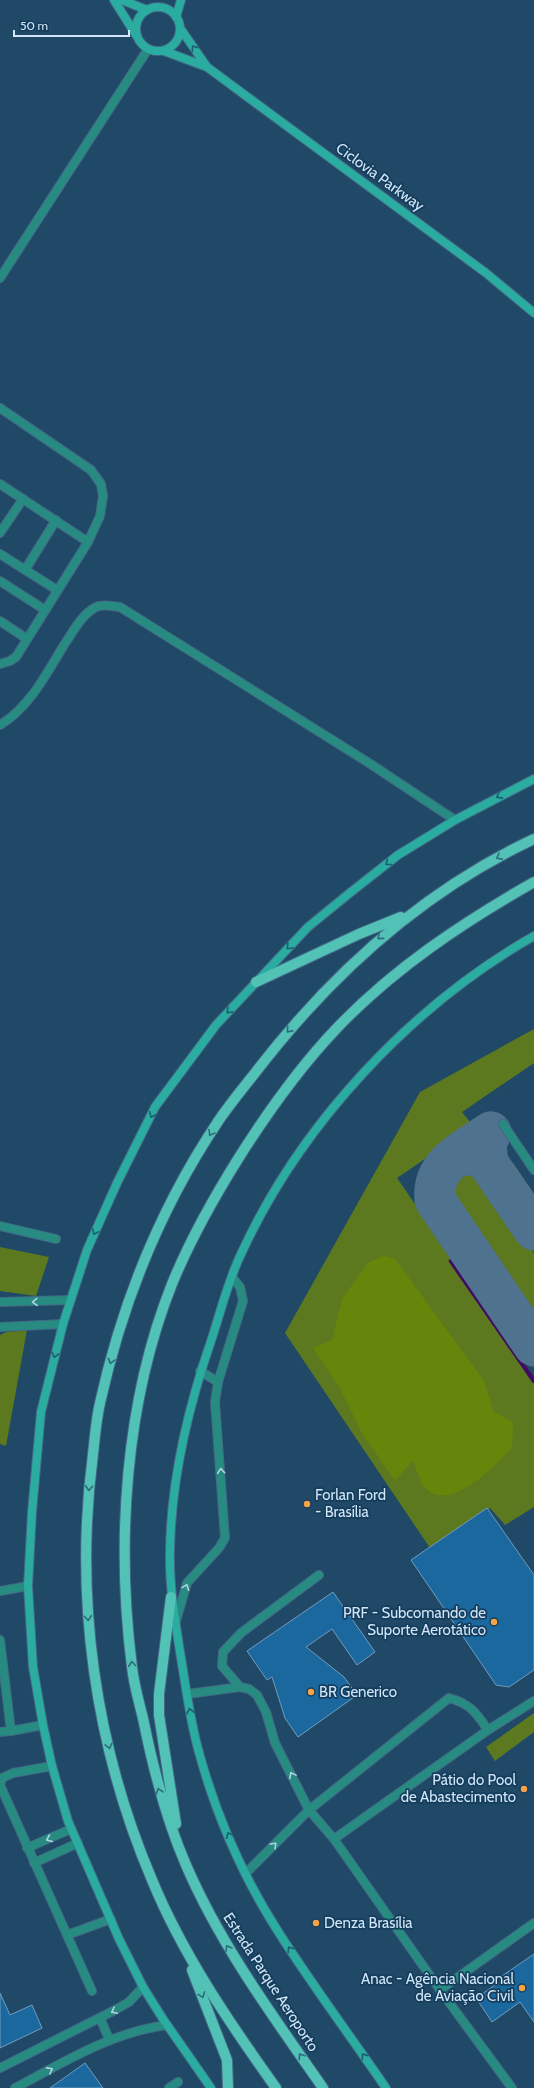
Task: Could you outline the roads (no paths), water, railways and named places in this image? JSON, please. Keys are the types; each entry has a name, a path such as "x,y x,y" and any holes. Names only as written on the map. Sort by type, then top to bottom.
{"main road":[{"path":"228,2088 227,2060 183,1946 152,1880 130,1823 108,1746 94,1675 86,1585 86,1532 90,1477 99,1406 117,1337 147,1253 183,1179 220,1118 283,1036 336,978 381,936 472,872 534,839"},
{"name":"Estrada Parque Aeroporto","path":"323,2088 238,1964 212,1919 180,1850 158,1790 132,1670 124,1539 135,1417 149,1352 172,1284 193,1238 221,1186 251,1137 292,1078 336,1028 382,986 436,943 482,912 534,882"},
{"path":"256,982 359,934 412,913"},
{"path":"171,1597 159,1715 180,1850"},
{"path":"183,1946 227,2019 276,2088"}],"street":[{"path":"114,0 142,44 148,49 164,51 176,43 180,28 176,17 171,11 156,7"},
{"path":"122,0 147,10"},
{"path":"138,37 136,30 137,22 147,10 156,7 164,0"},
{"path":"176,17 181,0"},
{"name":"Ciclovia Parkway","path":"180,28 207,67"},
{"path":"0,278 148,49"},
{"name":"Ciclovia Parkway","path":"164,51 207,67 486,273 534,313"},
{"path":"0,408 91,470 101,484 104,496 100,516 88,542 44,610 16,657 10,661 0,664"},
{"path":"0,484 88,542"},
{"path":"0,533 23,498"},
{"path":"25,570 56,520"},
{"path":"0,554 57,590"},
{"path":"0,581 44,610"},
{"path":"0,725 20,710 37,688 77,625 89,612 97,607 108,605 120,607 369,763 455,820"},
{"path":"0,621 27,639"},
{"path":"212,2088 167,2025 144,1987 111,1919 71,1829 52,1766 33,1667 28,1586 32,1512 41,1412 70,1300 87,1250 117,1183 155,1108 216,1025 308,927 398,855 455,820 534,779"},
{"path":"386,2088 278,1931 246,1873 221,1817 199,1755 175,1625 171,1597 170,1551 174,1495 180,1456 200,1371 232,1277 241,1254 284,1176 321,1125 364,1071 412,1024 471,977 534,936"},
{"path":"503,1124 534,1170"},
{"path":"0,1226 56,1239"},
{"path":"175,1625 187,1583 219,1548 225,1538 215,1402 218,1382 243,1301 240,1287 232,1277"},
{"path":"0,1302 70,1300"},
{"path":"0,1327 63,1324"},
{"path":"200,1371 218,1382"},
{"path":"240,1687 222,1666 223,1652 241,1634 319,1575"},
{"path":"0,1591 28,1586"},
{"path":"0,1640 11,1731"},
{"path":"187,1694 240,1687 249,1689 257,1694 266,1712 275,1743 309,1810 334,1839 440,1990 512,2088"},
{"path":"246,1873 309,1810 449,1698 461,1701 473,1709 488,1730"},
{"path":"334,1839 488,1730 534,1701"},
{"path":"0,1732 43,1724"},
{"path":"52,1766 13,1773 1,1777 0,1786 92,1991"},
{"path":"27,1848 71,1829"},
{"path":"34,1863 78,1843"},
{"path":"67,1935 111,1919"},
{"path":"440,1990 534,1923"},
{"path":"0,2068 129,2002 144,1987"},
{"path":"100,2018 109,2039"},
{"path":"15,2088 109,2039 149,2027 167,2025"},
{"path":"169,2088 178,2082"}],"waterway":[{"path":"451,1261 534,1381"}],"place":[{"name":"Forlan Ford - Brasília","path":"307,1504"},
{"name":"PRF - Subcomando de Suporte Aerotático","path":"494,1622"},
{"name":"BR Generico","path":"311,1692"},
{"name":"Pátio do Pool de Abastecimento","path":"524,1789"},
{"name":"Denza Brasília","path":"316,1923"},
{"name":"Anac - Agência Nacional de Aviação Civil","path":"522,1988"}]}
